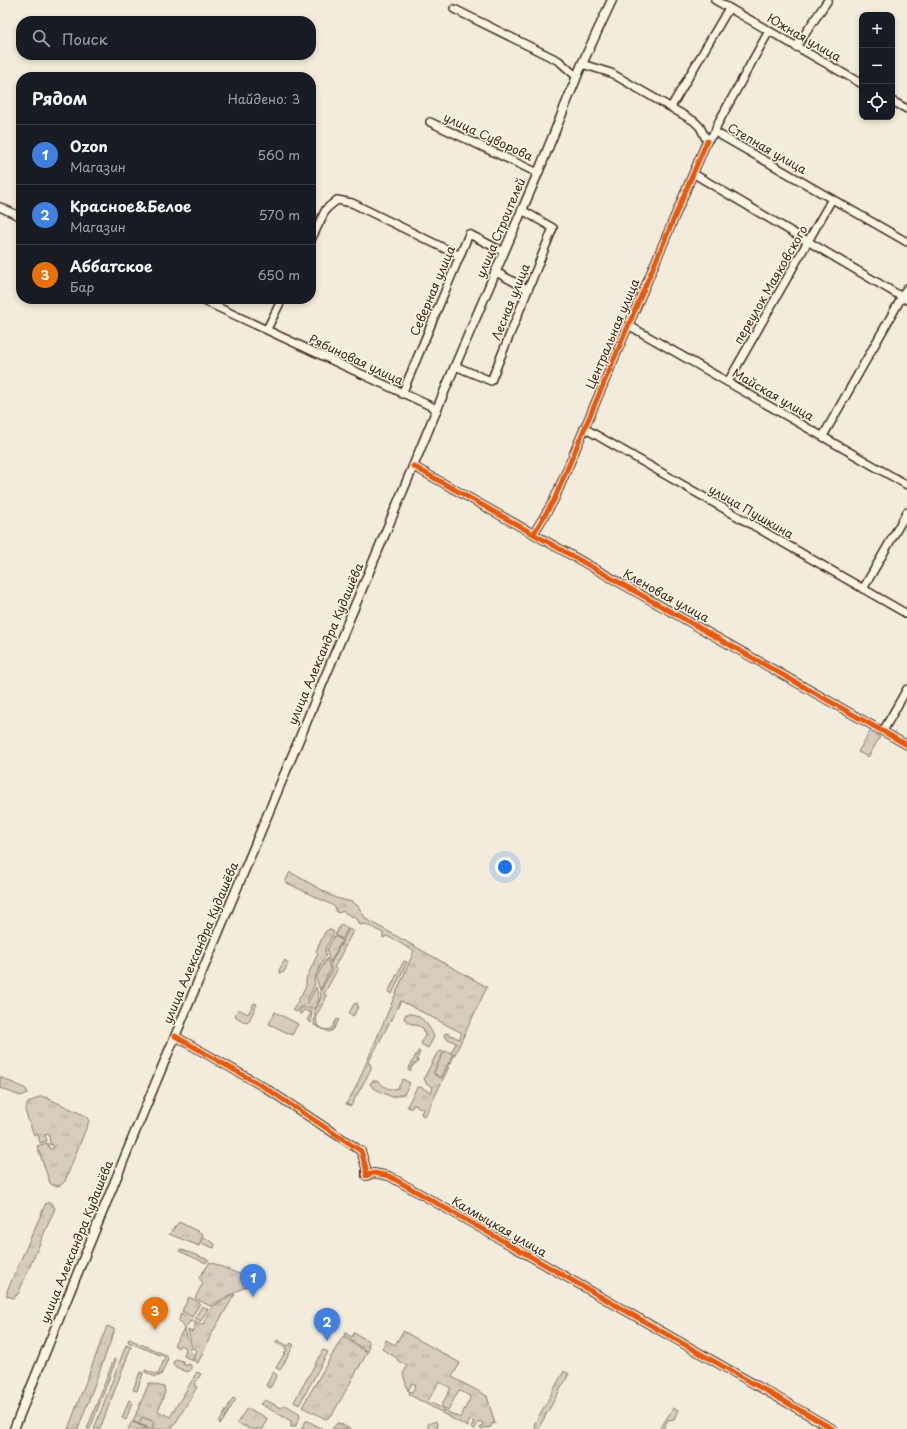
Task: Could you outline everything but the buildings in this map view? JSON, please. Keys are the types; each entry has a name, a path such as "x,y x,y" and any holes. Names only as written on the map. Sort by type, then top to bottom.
{"main road":[{"name":"улица Строителей","path":"413,466 538,172 576,77 612,0"},
{"name":"улица Александра Кудашёва","path":"14,1429 175,1036 413,466"}],"street":[{"name":"Южная улица","path":"714,0 859,82"},
{"path":"796,47 828,0"},
{"path":"671,108 729,8"},
{"path":"454,9 559,62 576,77"},
{"path":"715,132 716,125 769,31"},
{"path":"582,64 611,73 694,121 700,127 707,141"},
{"path":"895,103 907,109"},
{"name":"улица Суворова","path":"430,122 538,172"},
{"name":"Степная улица","path":"707,141 715,132 907,242"},
{"name":"Центральная улица","path":"534,533 554,500 707,141"},
{"path":"694,174 904,298"},
{"name":"переулок Маяковского","path":"728,382 832,199"},
{"path":"316,230 326,209 337,200 352,203 460,256"},
{"path":"0,207 16,215"},
{"name":"Лесная улица","path":"455,366 491,381 553,228 522,210"},
{"name":"Северная улица","path":"402,394 469,234 504,252"},
{"path":"496,272 527,289"},
{"path":"822,436 904,298 907,288"},
{"name":"Рябиновая улица","path":"211,304 437,409"},
{"path":"267,329 280,304"},
{"name":"Майская улица","path":"628,325 907,485"},
{"name":"улица Пушкина","path":"584,428 907,614"},
{"name":"Кленовая улица","path":"413,466 907,745"},
{"path":"863,588 907,512"},
{"path":"883,731 907,689"},
{"name":"Калмыцкая улица","path":"175,1036 264,1087 361,1151 366,1168 366,1176 374,1173 389,1176 833,1429"}],"green space":[{"path":"870,731 880,737 868,757 858,752"},
{"path":"290,872 336,898 352,902 358,906 366,919 487,987 425,1117 421,1114 423,1109 415,1105 410,1109 407,1106 417,1087 421,1087 431,1093 433,1087 426,1083 424,1078 437,1053 441,1051 445,1052 434,1072 435,1075 441,1078 453,1054 451,1053 456,1043 446,1038 444,1034 447,1033 459,1039 462,1033 401,1001 368,1063 371,1065 371,1069 351,1106 346,1104 356,1087 414,951 387,936 383,938 383,933 365,924 360,925 358,920 342,911 340,913 336,912 336,908 330,904 285,882"},
{"path":"341,924 348,928 342,939 335,935"},
{"path":"329,929 334,932 325,949 326,955 314,979 315,984 305,1005 300,1007 297,1012 293,1010 306,986 306,979 318,953 316,951 325,932"},
{"path":"349,929 353,931 334,968 337,970 324,994 327,996 316,1016 317,1025 325,1030 331,1029 337,1019 339,1020 333,1030 329,1032 314,1025 315,1011 321,997 320,992 332,970 330,965"},
{"path":"334,936 342,940 330,963 327,950"},
{"path":"327,958 330,970 320,990 316,978"},
{"path":"285,960 288,963 284,972 280,973 279,970"},
{"path":"404,961 407,962 392,994 388,992"},
{"path":"316,987 319,999 314,1009 307,1005"},
{"path":"254,1003 257,1004 249,1021 244,1022 235,1016 238,1009 248,1014"},
{"path":"357,1003 358,1007 354,1015 351,1016 349,1013 354,1004"},
{"path":"305,1007 312,1010 311,1023 307,1020 311,1013 304,1010 301,1014 299,1013 301,1008"},
{"path":"275,1012 298,1024 292,1035 269,1024"},
{"path":"406,1014 420,1017 430,1028 434,1037 428,1048 421,1044 425,1035 423,1028 407,1022 404,1018"},
{"path":"418,1051 420,1052 417,1059 418,1062 413,1065 410,1071 408,1070"},
{"path":"447,1051 453,1054 441,1078 434,1074 434,1072 443,1053"},
{"path":"0,1077 24,1088 27,1090 27,1094 20,1096 0,1088"},
{"path":"403,1079 410,1083 404,1094 392,1097 373,1088 370,1084 372,1081 376,1081 389,1089 393,1089 398,1088"},
{"path":"39,1097 45,1097 86,1116 89,1121 65,1181 58,1186 54,1186 50,1183 37,1146 47,1143 50,1149 54,1148 52,1144 50,1145 49,1134 45,1135 47,1141 40,1143 38,1134 34,1135 25,1111 28,1103"},
{"path":"46,1203 51,1203 55,1208 18,1294 14,1298 7,1296 7,1291"},
{"path":"179,1222 203,1234 199,1246 169,1234"},
{"path":"204,1237 215,1244 214,1248 201,1243"},
{"path":"180,1249 209,1260 206,1263 179,1251"},
{"path":"210,1262 256,1281 210,1306 195,1298 203,1283 199,1278"},
{"path":"235,1294 212,1333 198,1363 195,1362 193,1354 196,1353 195,1348 192,1349 188,1330 192,1332 196,1324 194,1323 195,1321 203,1325 212,1307"},
{"path":"189,1297 200,1303 192,1317 182,1311"},
{"path":"202,1306 208,1309 201,1321 195,1318"},
{"path":"181,1313 193,1320 192,1322 190,1321 185,1329 193,1361 184,1356 186,1348 180,1345 178,1348 174,1345 184,1329 179,1320"},
{"path":"107,1326 114,1329 114,1332 78,1429 68,1429"},
{"path":"403,1331 460,1363 452,1377 487,1396 495,1424 492,1423 491,1427 480,1429 483,1423 479,1421 475,1429 471,1428 474,1422 470,1420 468,1427 442,1413 444,1410 460,1418 471,1397 459,1390 448,1410 441,1406 451,1388 439,1382 428,1401 443,1409 441,1412 410,1395 409,1391 412,1392 416,1385 412,1383 408,1391 403,1374 407,1366 382,1349 386,1340 395,1345"},
{"path":"345,1333 352,1337 354,1333 369,1341 368,1352 344,1335"},
{"path":"343,1336 367,1353 332,1415 326,1419 302,1407"},
{"path":"129,1339 166,1355 168,1359 161,1375 155,1377 145,1372 145,1370 158,1375 165,1357 128,1342"},
{"path":"277,1340 288,1346 291,1343 294,1345 280,1370 276,1368 287,1349 276,1343"},
{"path":"126,1345 131,1347 100,1429 94,1429"},
{"path":"323,1350 328,1352 299,1405 294,1402"},
{"path":"114,1359 116,1360 90,1429 87,1429"},
{"path":"177,1359 184,1362 183,1364 187,1366 188,1364 191,1365 191,1370 187,1372 174,1366 173,1362"},
{"path":"564,1371 569,1374 538,1429 535,1429 534,1425"},
{"path":"140,1372 143,1373 137,1391 133,1390"},
{"path":"197,1372 201,1374 194,1385 197,1387 172,1429 152,1429 154,1422 142,1417 139,1424 133,1421 149,1383 164,1387 165,1392 158,1411 170,1417"},
{"path":"273,1372 277,1375 270,1388 266,1386"},
{"path":"233,1398 236,1399 221,1424 219,1423"},
{"path":"129,1400 132,1402 126,1420 122,1418"},
{"path":"266,1400 281,1408 285,1405 299,1413 300,1417 295,1427 291,1427 291,1421 260,1404"},
{"path":"247,1408 267,1418 263,1429 250,1429 237,1423"},
{"path":"673,1408 678,1410 674,1419 668,1420 663,1429 660,1429"},
{"path":"142,1417 154,1422 152,1429 146,1429 147,1427 139,1424"},
{"path":"306,1421 308,1421 323,1429 301,1429"},
{"path":"436,1421 438,1429 428,1429 428,1424"},
{"path":"132,1422 146,1428 146,1429 128,1429"},
{"path":"337,1423 339,1423 350,1429 332,1429"}],"cycle path":[{"path":"534,533 554,500 707,141"},
{"path":"413,466 907,745"},
{"path":"175,1036 264,1087 361,1151 366,1168 366,1176 374,1173 389,1176 833,1429"}],"place":[{"name":"Ozon","path":"253,1297"},
{"name":"Аббатское","path":"155,1330"},
{"name":"Красное&Белое","path":"327,1341"}]}
